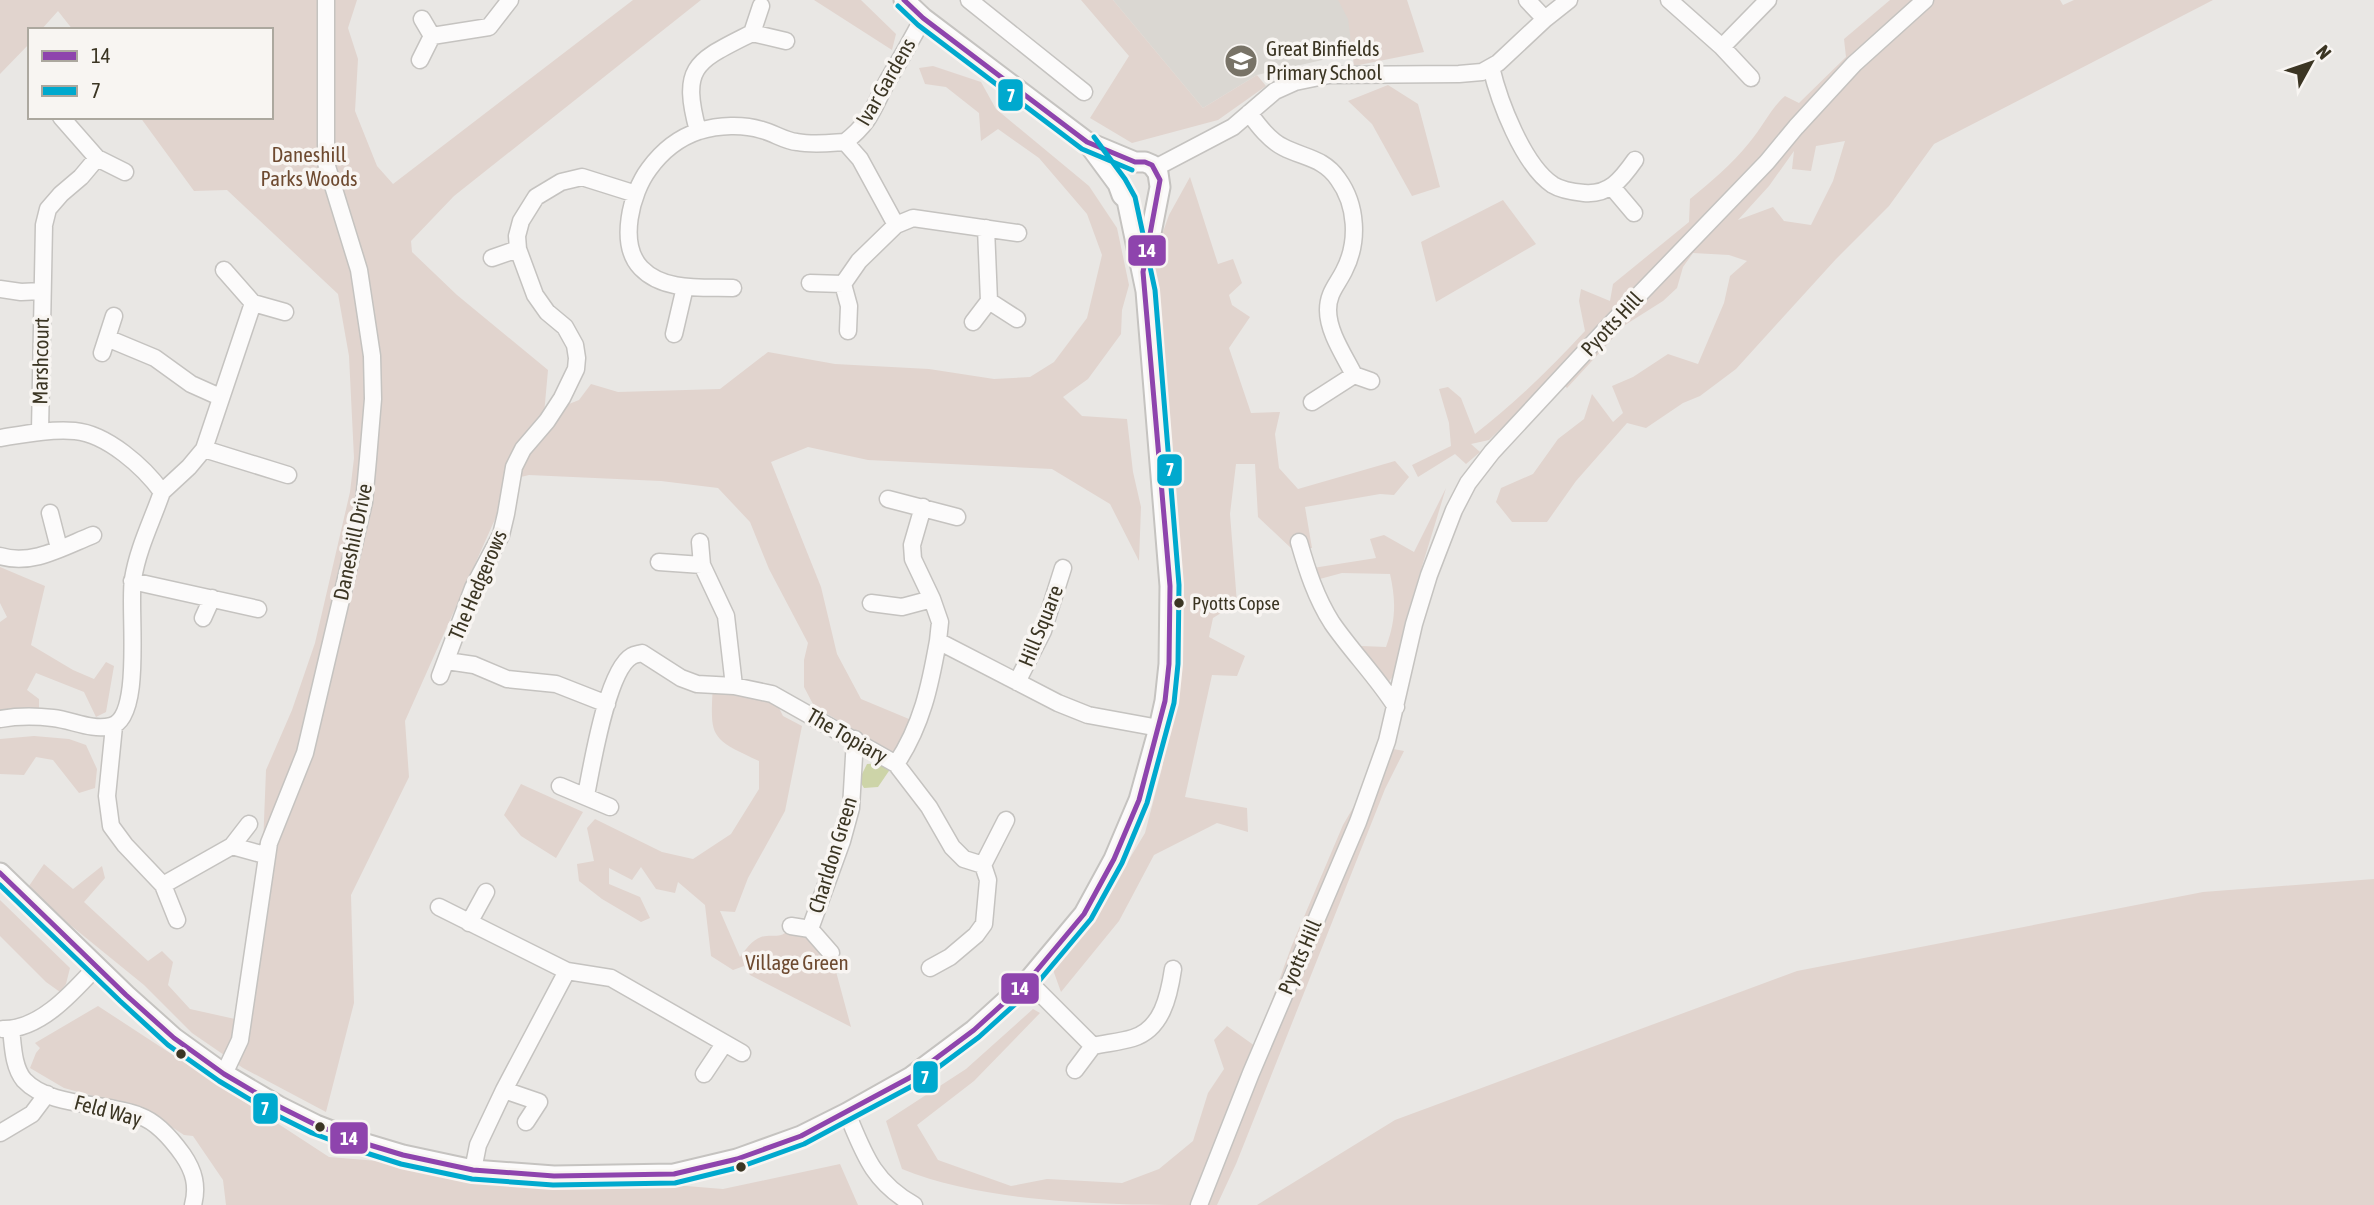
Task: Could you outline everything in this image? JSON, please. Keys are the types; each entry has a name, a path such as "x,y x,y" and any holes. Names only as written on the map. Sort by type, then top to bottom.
{"street":[{"name":"Daneshill Drive","path":"224,1074 240,1040 269,843 304,753 364,502 373,399 372,356 359,270 326,163 326,0"},
{"path":"432,36 489,27 510,0"},
{"path":"904,0 923,18 1087,142 1135,162 1145,162 1158,180 1143,272"},
{"path":"969,0 1084,92"},
{"path":"1527,0 1545,19"},
{"path":"1087,142 1123,192 1141,203 1154,198 1158,180 1179,154 1233,127 1275,91 1295,82 1329,75 1482,72 1498,64 1569,0"},
{"path":"1669,0 1722,47 1751,78"},
{"path":"1722,47 1768,0"},
{"name":"Pyotts Hill","path":"1199,1205 1251,1073 1358,822 1387,741 1414,624 1429,575 1454,510 1468,483 1492,452 1767,162 1854,64 1925,0"},
{"path":"752,33 761,6"},
{"name":"Ivar Gardens","path":"733,288 685,287 656,279 641,268 630,250 629,223 636,194 647,170 666,149 679,140 698,131 716,128 744,126 795,142 845,142 861,129 871,116 886,83 923,18"},
{"path":"422,19 432,36"},
{"path":"698,131 691,107 690,83 697,68 708,55 752,33 786,41"},
{"path":"420,60 432,36"},
{"path":"1491,67 1509,121 1527,155 1544,178 1556,187 1595,194 1612,187 1635,160"},
{"path":"1249,113 1267,135 1283,147 1326,164 1347,193 1354,211 1350,258 1331,291 1328,311 1332,329 1354,375 1371,381"},
{"path":"63,119 97,158 125,172"},
{"name":"Ivar Gardens","path":"845,142 860,159 896,225"},
{"name":"Marshcourt","path":"40,431 44,225 48,209 97,158"},
{"path":"0,873 174,1038 224,1074 278,1106 328,1130 403,1155 473,1170 554,1176 674,1174 737,1159 801,1136 911,1077 974,1030 1028,981 1084,914 1114,859 1139,800 1165,701 1169,664 1170,586 1143,272 1120,174 1124,168 1135,162"},
{"path":"492,258 518,250 517,236 527,208 537,197 561,182 582,177 636,194"},
{"path":"1612,187 1634,213"},
{"path":"843,284 859,261 896,225 913,218 1018,233"},
{"path":"973,323 989,301 986,228"},
{"name":"The Hedgerows","path":"518,250 536,295 547,312 565,327 575,345 576,369 562,398 523,449 514,467 501,535 473,589 443,669 474,665 507,679 556,684 607,704"},
{"path":"224,270 253,303 285,312"},
{"path":"810,283 843,284"},
{"path":"843,284 849,306 848,331"},
{"path":"674,334 685,287"},
{"name":"Marshcourt","path":"0,289 42,291"},
{"path":"989,301 1017,319"},
{"path":"0,719 15,716 53,718 99,728 114,726 123,719 134,667 132,581 140,548 162,492 204,449 253,303"},
{"path":"114,316 104,346 155,358 191,384 220,397"},
{"path":"1311,402 1354,375"},
{"path":"0,438 40,431 78,431 108,443 139,464 162,492"},
{"path":"204,449 288,475"},
{"path":"888,499 957,517"},
{"path":"923,507 912,545 913,559 933,599 940,622 939,641 1088,715 1158,728"},
{"path":"50,513 59,548"},
{"path":"0,556 14,561 30,560 93,535"},
{"path":"1299,541 1309,577 1331,621 1396,707"},
{"path":"700,542 702,565 726,617 734,686"},
{"path":"659,562 702,565"},
{"name":"Hill Square","path":"1017,682 1043,631 1063,568"},
{"path":"132,581 258,609"},
{"path":"203,618 212,598"},
{"path":"871,603 902,607 933,599"},
{"name":"The Topiary","path":"586,795 612,686 626,661 634,654 642,653 681,678 697,684 734,686 772,694 896,764 911,741 919,720 939,641"},
{"path":"114,726 107,796 111,826 163,885 177,919"},
{"name":"Charldon Green","path":"810,929 851,808 855,739"},
{"path":"896,764 929,807 952,848 964,859 983,865"},
{"path":"561,786 610,807"},
{"path":"930,968 950,957 976,935 984,924 988,880 983,865 1006,820"},
{"path":"163,885 232,846 249,824"},
{"path":"232,846 261,854"},
{"path":"468,923 486,892"},
{"path":"439,907 567,971 611,978 742,1053"},
{"path":"791,926 810,929 831,953"},
{"name":"Feld Way","path":"97,966 73,992 32,1023 5,1029 19,1073 31,1086 63,1100 142,1116 172,1139 189,1163 197,1192 193,1205"},
{"path":"1075,1070 1093,1045 1133,1038 1147,1031 1158,1018 1169,997 1173,969"},
{"path":"473,1170 478,1145 567,971"},
{"path":"1028,981 1093,1045"},
{"path":"704,1074 724,1044"},
{"path":"504,1090 539,1102 526,1122"},
{"path":"0,1133 32,1114 47,1094"},
{"path":"847,1113 876,1175 915,1205"}],"shaded area":[{"name":"Great Binfields Primary School","path":"1113,0 1357,0 1379,47 1257,75 1203,108"},
{"path":"882,763 891,768 878,787 864,788 859,780 867,764"}],"green space":[{"name":"Daneshill Parks Woods","path":"0,0 357,0 348,28 358,59 355,111 377,166 393,184 633,0 701,0 454,196 411,241 412,252 457,295 548,370 544,414 579,400 591,384 618,392 720,389 768,352 835,364 929,369 994,379 1030,377 1054,362 1087,318 1102,255 1087,214 1039,158 998,129 981,141 979,113 946,87 925,84 919,68 933,66 981,82 996,109 1089,186 1117,228 1129,285 1122,310 1121,334 1088,379 1063,397 1082,416 1127,419 1133,472 1141,507 1139,561 1110,504 1052,469 868,460 808,447 771,462 821,587 837,654 861,699 909,719 911,741 896,755 814,706 804,687 804,660 808,643 769,569 750,522 718,488 661,481 529,475 505,481 496,517 405,721 409,777 351,895 354,1003 326,1112 243,1068 192,1033 144,985 69,924 29,886 44,864 73,889 102,866 105,878 84,902 148,961 162,951 173,962 168,985 190,1009 235,1019 263,846 266,770 292,710 315,643 350,492 354,458 349,356 338,294 227,190 194,191 141,119 273,119 273,28 71,28 58,11 43,28 28,28 28,45 0,74"},
{"path":"814,0 861,0 896,34 892,50"},
{"path":"1081,0 1113,0 1203,108 1257,75 1266,86 1218,120 1132,143 1090,118 1129,56"},
{"path":"1338,0 1407,0 1424,52 1354,66 1348,19"},
{"path":"1890,0 2060,0 2063,5 2074,0 2213,0 1934,144 1889,206 1836,259 1736,369 1700,396 1683,403 1646,428 1627,423 1576,481 1547,522 1512,522 1496,502 1501,488 1533,474 1558,439 1584,419 1592,394 1613,422 1623,413 1612,386 1633,377 1668,354 1698,364 1724,303 1730,276 1747,261 1729,255 1693,253 1683,267 1677,288 1663,301 1625,325 1567,388 1555,377 1489,440 1471,444 1480,452 1466,464 1455,454 1418,477 1412,465 1451,446 1449,423 1439,389 1448,387 1461,398 1475,434 1504,410 1546,372 1585,331 1579,301 1581,289 1610,301 1613,284 1689,222 1690,199 1742,151 1780,101 1785,96 1799,103 1846,57 1844,39","holes":["1845,141 1833,181 1811,225 1784,221 1773,207 1738,220 1769,186 1794,151 1792,169 1811,171 1816,146"]},
{"path":"1388,85 1418,104 1440,187 1412,196 1372,124 1348,101"},
{"path":"1190,177 1218,264 1233,259 1242,283 1229,295 1232,305 1250,317 1229,348 1251,413 1280,412 1275,434 1279,468 1298,489 1395,461 1409,477 1394,495 1380,494 1305,507 1312,548 1292,549 1258,517 1255,464 1236,464 1230,514 1237,603 1213,618 1209,637 1245,656 1237,676 1212,675 1185,797 1247,808 1248,832 1217,823 1154,855 1119,921 1061,992 1052,967 1099,909 1145,833 1162,768 1176,697 1181,630 1176,522 1171,443 1152,263 1169,215"},
{"path":"1503,200 1536,244 1436,302 1421,242"},
{"path":"1446,488 1405,622 1394,675 1384,688 1366,669 1361,646 1386,647 1394,610 1390,574 1342,573 1316,580 1313,568 1376,558 1370,539 1384,535 1414,552"},
{"path":"0,567 45,586 31,645 94,679 106,662 114,666 106,712 96,717 84,692 36,673 27,690 39,699 39,709 0,713 0,622 7,617 0,603"},
{"name":"Village Green","path":"713,680 775,700 783,716 802,726 785,811 748,878 735,912 720,911 740,957 758,938 781,935 791,926 831,953 851,1027 750,975 744,966 733,970 711,956 705,905 678,882 675,893 656,889 641,867 632,880 609,868 609,884 640,897 650,918 641,922 602,899 579,881 577,864 594,861 587,828 595,819 662,852 693,859 731,834 759,789 759,761 729,746 715,732 712,713"},
{"path":"34,736 69,739 86,745 97,769 95,788 79,793 53,760 36,757 24,775 0,774 0,739"},
{"path":"1388,748 1404,751 1385,789 1236,1164 1217,1205 1097,1203 1014,1196 937,1181 902,1169 886,1121 966,1069 1033,1009 1040,1013 974,1081 917,1125 938,1160 1011,1186 1047,1179 1122,1183 1159,1169 1193,1141 1208,1093 1224,1069 1214,1040 1227,1026 1255,1046 1292,945 1343,825"},
{"path":"521,784 583,812 556,858 521,836 504,815"},
{"path":"2374,879 2374,1205 1257,1205 1395,1120 1797,971 2203,892"},
{"path":"0,900 70,968 66,984 60,992 46,982 0,936"},
{"path":"98,1006 329,1157 723,1189 840,1164 858,1205 226,1205 223,1180 193,1136 184,1135 147,1111 64,1088 30,1068 40,1048 35,1043"}],"transit line":[{"name":"14","path":"0,873 126,995 174,1038 224,1074 316,1125 403,1155 473,1170 554,1176 674,1174 737,1159 801,1136 911,1077 974,1030 1028,981 1084,914 1114,859 1139,800 1165,701 1169,664 1170,586 1143,272 1160,180 1152,165 1135,162 1087,142 923,18 904,0"},
{"name":"7","path":"898,6 918,25 1082,149 1132,170"},
{"name":"7","path":"0,885 168,1045 219,1081 312,1133 401,1164 472,1179 553,1185 675,1183 740,1167 804,1144 916,1084 979,1037 1034,987 1091,919 1122,863 1147,803 1174,703 1178,664 1179,585 1155,290 1135,197 1094,137"}],"place":[{"name":"Great Binfields Primary School","path":"1241,61"},
{"name":"Pyotts Copse","path":"1179,603"}]}
